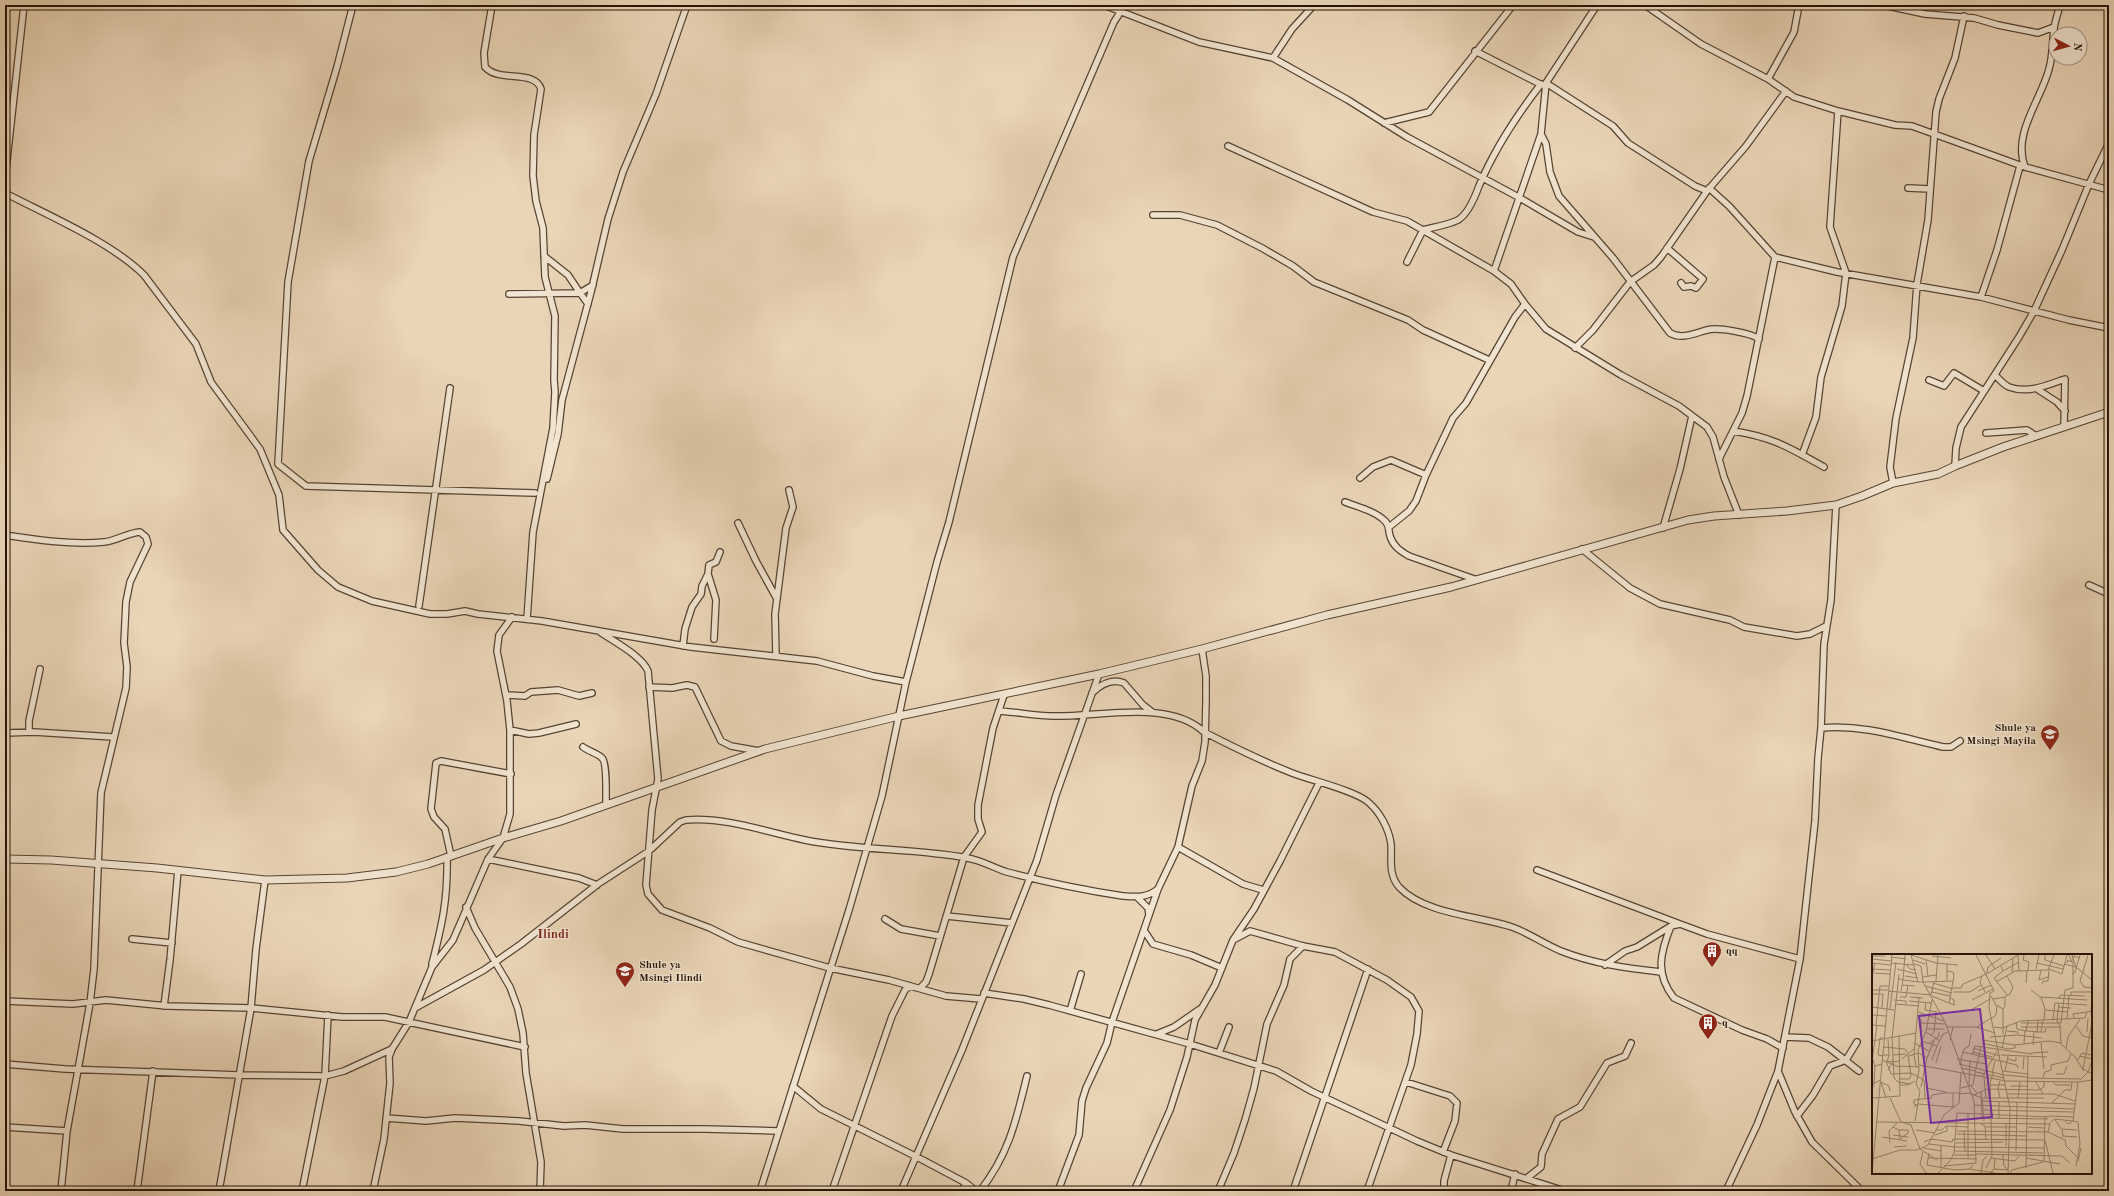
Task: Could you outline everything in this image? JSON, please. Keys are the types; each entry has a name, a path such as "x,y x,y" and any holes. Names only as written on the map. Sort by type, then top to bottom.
{"street":[{"path":"5,178 24,5"},
{"path":"353,5 337,67 308,161 288,282 278,464 306,486 535,493"},
{"path":"492,5 484,53 485,67 499,75 532,79 538,82 541,89 534,135 533,176 536,201 543,228 548,295 555,316 555,392 553,428 541,500"},
{"path":"527,619 533,532 558,434 562,400 593,285 608,219 623,172 656,94 687,5"},
{"path":"1104,5 1199,42 1273,58 1482,179 1520,198 1578,232 1594,237"},
{"path":"760,1191 867,849 887,780 906,682 937,562 949,522 1013,257 1114,22 1122,12 1125,5"},
{"path":"1273,58 1292,29 1314,5"},
{"path":"1384,122 1429,112 1475,51 1513,5"},
{"path":"1407,262 1423,230 1458,220 1463,216 1475,198 1494,154 1521,111 1544,84 1597,5"},
{"path":"1645,5 1701,44 1768,79 1794,97 1838,111 1895,125 1912,126 2022,167 2109,190"},
{"path":"1768,79 1794,32 1799,5"},
{"path":"1883,5 1925,14 1964,16 2038,33 2048,29"},
{"path":"2054,26 2060,5"},
{"path":"1893,483 1890,467 1896,418 1913,338 1917,284 1928,220 1934,135 1939,99 1955,58 1964,16"},
{"path":"1475,51 1544,84 1613,126 1628,143 1695,186 1708,190 1729,206 1775,257 1846,273 1917,284 1981,297 2109,328"},
{"path":"1981,297 2022,167 2021,146 2030,118 2048,74 2049,66"},
{"path":"1494,271 1499,252 1520,198 1541,134 1544,84"},
{"path":"1575,348 1592,330 1630,282 1654,265 1668,248 1708,190 1746,146 1786,91"},
{"path":"1802,455 1816,417 1821,377 1842,306 1846,273 1830,227 1838,111"},
{"path":"1541,134 1546,144 1550,172 1559,196 1594,237 1664,327 1673,335 1684,336 1710,330 1753,334 1760,339"},
{"path":"1955,466 1956,448 1961,427 2034,311 2062,250 2089,184 2109,142"},
{"path":"1228,146 1374,212 1407,221 1439,241 1494,271 1511,284 1524,304 1546,329 1621,375 1679,406 1710,430 1739,515"},
{"path":"1908,188 1930,189"},
{"path":"5,193 89,237 135,266 144,275 196,344 211,382 260,449 279,495 283,530 326,578 338,587 372,601 417,612 439,614 465,611 527,619 682,646 818,661 873,676 906,682"},
{"path":"1153,216 1180,215 1217,225 1293,266 1314,282 1408,320 1423,330 1489,360"},
{"path":"1668,248 1703,279 1696,288 1691,286 1684,287 1681,283"},
{"path":"544,256 568,275 588,304"},
{"path":"1719,460 1742,413 1747,396 1760,339 1775,257"},
{"path":"509,294 548,295 580,293 593,285"},
{"path":"1389,527 1409,511 1416,502 1426,475 1454,418 1466,403 1514,317 1524,304"},
{"path":"1929,380 1944,386 1954,373 1984,391"},
{"path":"1995,375 2008,387 2037,389 2065,379 2064,426"},
{"path":"418,606 450,388"},
{"path":"2037,389 2057,402 2065,411"},
{"path":"5,859 50,860 178,870 265,880 373,876 396,872 449,857 503,838 561,821 760,751 899,716 1099,674 1202,649 1327,615 1451,587 1688,520 1788,512 1836,505 1893,483 1930,477 1945,472 1955,466 2036,436 2109,412"},
{"path":"1663,528 1680,469 1692,416"},
{"path":"1986,433 2027,430 2036,436"},
{"path":"1733,431 1769,438 1785,445 1824,467"},
{"path":"1360,478 1373,467 1391,460 1426,475"},
{"path":"776,656 775,616 786,528 793,507 789,490"},
{"path":"1345,502 1378,516 1389,527 1390,536 1398,550 1408,556 1477,580"},
{"path":"1726,1191 1757,1125 1778,1071 1800,959 1815,821 1826,626 1831,594 1836,505"},
{"path":"738,523 777,599"},
{"path":"5,535 56,541 94,542 111,541 138,532 143,533 148,544 130,582 126,602 124,643 127,667 126,688 100,793 99,865 94,969 90,1003 67,1131 61,1191"},
{"path":"1582,549 1630,588 1660,604 1730,620 1744,627 1797,636 1810,634 1826,626"},
{"path":"682,646 685,629 692,608 701,594 702,586 708,574 709,566 716,562 720,552"},
{"path":"708,574 716,600 714,639"},
{"path":"2089,585 2109,594"},
{"path":"432,967 452,940 488,859 503,838 510,809 510,730 506,695 497,645 499,635 512,617"},
{"path":"597,630 643,663 648,671 658,776 646,891 662,910 710,928 738,942 830,968 920,988 946,996 983,996 1024,999 1158,1034 1284,1075 1324,1097 1388,1128 1443,1152 1565,1191"},
{"path":"1058,1191 1079,1135 1082,1101 1086,1088 1107,1043 1112,1022 1145,932 1158,889 1178,846 1192,786 1202,761 1205,742 1206,676 1202,649"},
{"path":"29,732 40,668"},
{"path":"901,1191 983,996 1044,840 1056,796 1090,695 1099,674"},
{"path":"1090,695 1105,683 1120,681 1124,683 1143,705 1152,712"},
{"path":"649,687 672,688 687,685 695,687 721,741 731,746 760,751"},
{"path":"506,695 525,696 531,692 558,690 579,696 592,692"},
{"path":"920,988 926,982 929,974 964,857 982,832 978,820 978,805 994,728 1004,695"},
{"path":"999,711 1053,716 1084,716 1152,712 1183,718 1204,732 1262,760 1319,783 1358,796 1372,806 1387,827 1390,836 1390,861 1392,875 1400,888 1416,899 1430,906 1510,927 1560,950 1606,965 1661,972"},
{"path":"510,730 529,734 576,724"},
{"path":"1821,728 1835,727 1870,729 1943,747 1951,747 1960,741"},
{"path":"5,733 29,732 113,737"},
{"path":"583,747 603,758 606,766 606,801 610,804"},
{"path":"373,1191 386,1118 390,1083 389,1057 392,1049 409,1022 432,967 444,914 449,857 445,830 434,818 431,809 436,763 441,761 511,774"},
{"path":"1134,1191 1170,1110 1190,1044 1195,1020 1201,1008 1210,996 1233,940 1254,909 1280,862 1319,783"},
{"path":"414,1008 467,981 597,885 649,852 680,822 690,820 740,824 806,840 867,849 901,850 964,857 1029,877 1096,892 1138,898 1152,894 1158,889"},
{"path":"1178,846 1243,884 1264,890"},
{"path":"488,859 579,878 597,885"},
{"path":"164,1006 172,943 178,870"},
{"path":"1537,870 1707,934 1800,959"},
{"path":"219,1191 251,1008 256,949 265,880"},
{"path":"1138,898 1148,908 1149,918"},
{"path":"466,907 475,928 496,961 510,987 518,1009 525,1047 526,1073 542,1162 540,1191"},
{"path":"947,916 1012,923"},
{"path":"886,919 901,929 940,936"},
{"path":"1606,965 1625,951 1637,947 1671,926 1680,924"},
{"path":"1671,926 1663,949 1661,972 1669,992 1681,1003 1742,1030 1767,1039 1783,1048"},
{"path":"1233,940 1250,931 1303,946 1336,952 1368,969 1411,997 1419,1011 1417,1034 1406,1082 1388,1128 1367,1191"},
{"path":"1145,932 1153,944 1191,955 1222,968"},
{"path":"132,940 172,943"},
{"path":"1218,1191 1234,1154 1254,1088 1268,1024 1284,984 1290,959 1303,946"},
{"path":"1293,1191 1324,1097 1344,1044 1368,969"},
{"path":"1070,1011 1082,974"},
{"path":"832,1191 892,1016 905,990 910,986"},
{"path":"5,1001 90,1003 106,1000 164,1006 251,1008 328,1015 385,1017 525,1047"},
{"path":"1158,1034 1174,1027 1201,1008"},
{"path":"302,1191 325,1076 328,1015"},
{"path":"1219,1053 1228,1027"},
{"path":"1785,1037 1809,1038 1828,1047 1859,1070"},
{"path":"1797,1116 1813,1095 1830,1066 1846,1060 1857,1042"},
{"path":"1527,1178 1541,1167 1542,1154 1558,1119 1580,1107 1607,1063 1625,1056 1631,1043"},
{"path":"5,1064 239,1075 325,1076 344,1071 392,1049"},
{"path":"137,1191 153,1071"},
{"path":"1778,1071 1797,1116 1812,1142 1862,1191"},
{"path":"980,1191 1004,1154 1017,1116 1026,1076"},
{"path":"1406,1082 1450,1096 1457,1103 1455,1121 1443,1152"},
{"path":"793,1086 814,1105 917,1156 966,1183 976,1191"},
{"path":"386,1118 426,1121 455,1118 564,1126 586,1125 623,1129 705,1128 778,1131"},
{"path":"5,1127 67,1131"},
{"path":"1444,1191 1444,1181 1451,1155"},
{"path":"1511,1191 1515,1174"},
{"path":"962,1191 966,1183"}],"place":[{"name":"Shule ya Msingi Mayila","path":"2050,751"},
{"name":"qq","path":"1712,968"},
{"name":"Shule ya Msingi Ilindi","path":"625,988"},
{"name":"q","path":"1708,1040"}],"district":[{"name":"Ilindi","path":"553,934"}]}
